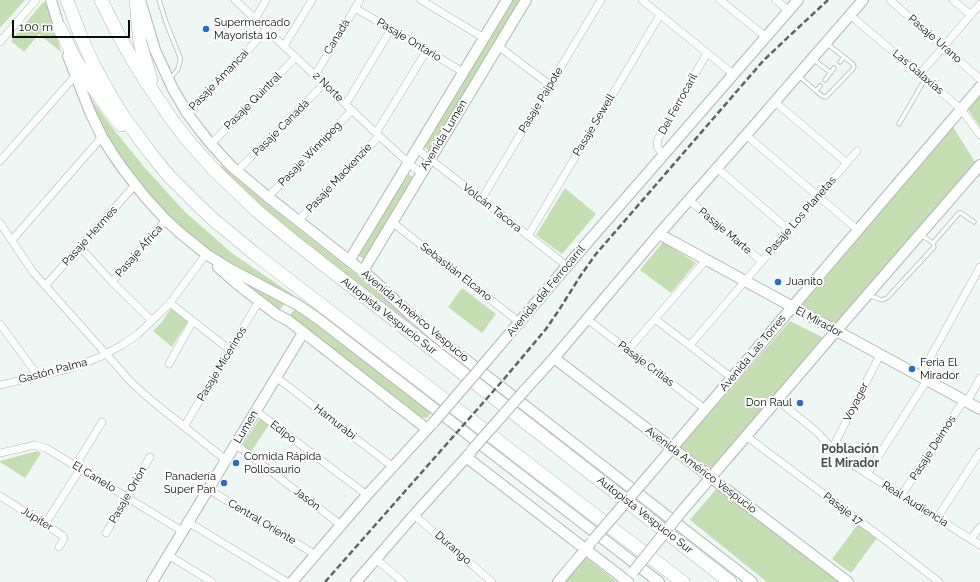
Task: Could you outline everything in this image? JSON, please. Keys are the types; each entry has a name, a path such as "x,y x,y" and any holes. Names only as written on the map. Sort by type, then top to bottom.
{"highway":[{"path":"68,0 81,37 104,83 125,119 168,175 200,208 255,254 683,582"},
{"name":"Autopista Vespucio Sur","path":"101,0 131,57 160,103 185,136 239,195 273,225 730,582"},
{"path":"136,0 140,43 150,77 160,103"},
{"path":"59,27 82,70 99,96 118,122 151,154"}],"street":[{"path":"0,42 36,0"},
{"path":"51,0 76,75 90,112 102,136 135,185 166,220 188,240 230,270 298,305 328,325 659,582"},
{"name":"Avenida Américo Vespucio","path":"140,0 155,50 168,80 187,113 211,144 237,171 362,271 434,335 752,582"},
{"name":"2 Norte","path":"235,0 408,163 422,173"},
{"path":"255,19 266,0"},
{"path":"284,46 312,0"},
{"name":"Canadá","path":"315,75 360,0"},
{"path":"421,0 484,38"},
{"name":"Avenida Lumen","path":"362,271 526,0"},
{"name":"Pasaje Paipote","path":"481,200 601,0"},
{"path":"642,0 734,74"},
{"path":"720,0 766,37"},
{"path":"776,0 789,11"},
{"name":"Avenida del Ferrocarril","path":"292,582 367,495 430,426 798,0"},
{"path":"356,582 554,358 659,234 863,0"},
{"name":"Pasaje Urano","path":"890,0 980,79"},
{"path":"953,0 971,15"},
{"name":"Avenida Lumen","path":"349,261 484,38 504,1"},
{"path":"923,76 944,47 980,4"},
{"name":"Pasaje Ontario","path":"355,8 463,72"},
{"name":"Pasaje Sewell","path":"528,236 660,15"},
{"name":"Las Galaxias","path":"850,15 962,108 980,135"},
{"path":"346,104 391,29"},
{"name":"Pasaje Amancai","path":"187,113 267,30"},
{"path":"498,46 550,85"},
{"name":"Pasaje Mackenzie","path":"298,221 377,134 427,50"},
{"name":"Del Ferrocaril","path":"663,155 657,145 658,139 707,53"},
{"name":"Pasaje Quintral","path":"211,144 296,57"},
{"path":"0,161 76,75"},
{"name":"Pasaje Canadá","path":"237,171 324,84"},
{"name":"Avenida Las Torres","path":"558,582 980,87"},
{"path":"775,102 847,163"},
{"name":"Pasaje Winnipeg","path":"268,197 352,110"},
{"path":"746,135 858,230"},
{"path":"12,240 102,136"},
{"name":"Volcán Tacora","path":"417,149 567,266"},
{"name":"Pasaje Los Planetas","path":"690,345 857,151"},
{"path":"469,453 626,582 682,511 867,294 980,165"},
{"path":"717,168 789,230"},
{"name":"Pasaje Hermes","path":"45,286 135,185"},
{"name":"Pasaje Marte","path":"689,200 761,262"},
{"name":"Pasaje África","path":"112,282 166,220"},
{"name":"Sebastián Elcano","path":"392,222 519,322"},
{"path":"0,223 28,266 144,395 226,460"},
{"name":"El Mirador","path":"659,234 980,409"},
{"path":"80,247 112,282 152,321"},
{"path":"206,254 228,276 259,301 276,314 289,321 303,333 430,426"},
{"name":"Gastón Palma","path":"0,384 68,369 106,354 130,340 152,321 170,302 206,254"},
{"path":"628,350 706,260"},
{"path":"867,474 923,378 980,267"},
{"name":"Pasaje Micerinos","path":"184,427 259,301"},
{"path":"170,302 230,350"},
{"path":"289,321 287,316 288,310 292,306 298,305"},
{"name":"Pasaje Critias","path":"587,319 705,409"},
{"path":"655,319 732,378"},
{"path":"169,364 193,321"},
{"path":"0,324 38,376"},
{"name":"Lumen","path":"152,582 303,333"},
{"name":"Voyager","path":"832,449 880,355"},
{"name":"Avenida Américo Vespucio","path":"554,358 848,582"},
{"name":"Hamurabi","path":"276,377 393,467"},
{"name":"Pasaje Deimos","path":"902,496 980,378"},
{"name":"Real Audiencia","path":"777,400 810,425 839,456 980,545"},
{"name":"Edipo","path":"256,411 367,495"},
{"path":"45,524 77,474 80,458 102,422"},
{"name":"Pasaje 17","path":"746,436 939,582"},
{"name":"Jasón","path":"235,444 341,525"},
{"name":"El Canelo","path":"0,454 35,446 46,448 182,531"},
{"path":"937,518 980,452"},
{"name":"Pasaje Orión","path":"106,533 150,458"},
{"name":"Central Oriente","path":"208,489 316,555"},
{"name":"Júpiter","path":"0,496 63,536 64,539 59,547"},
{"name":"Durango","path":"414,515 492,582"},
{"path":"188,522 286,582"},
{"path":"971,539 980,526"},
{"path":"168,555 212,582"},
{"path":"376,559 403,582"}],"lane":[{"path":"159,0 180,57 178,69 168,80"},
{"path":"798,75 822,96 826,97 853,70 853,64 826,43"},
{"path":"840,62 844,57"},
{"path":"812,59 830,73"},
{"path":"825,80 834,68"},
{"path":"899,124 923,76"},
{"path":"816,90 820,86"},
{"path":"867,294 882,300 887,298 934,247 933,243 959,213 974,222"},
{"path":"919,234 933,243"}],"green space":[{"path":"0,0 25,0 0,28"},
{"path":"512,0 520,0 430,152 424,146"},
{"path":"43,2 48,3 61,52 39,34 24,52 11,41"},
{"path":"83,85 114,130 145,168 185,212 233,254 308,305 306,306 244,274 212,253 184,232 156,205 125,165 97,124"},
{"path":"980,94 980,127 967,108"},
{"path":"953,127 975,162 837,325 802,305"},
{"path":"221,165 267,204 366,282 409,321 407,324 308,249 219,167"},
{"path":"408,174 413,177 365,260 358,255"},
{"path":"565,188 596,214 562,254 536,235"},
{"path":"663,242 696,263 671,293 640,270"},
{"path":"243,283 285,304 279,311"},
{"path":"462,288 496,314 482,333 448,307"},
{"path":"171,308 188,322 172,347 153,331 162,322"},
{"path":"295,310 431,413 427,418 419,417 290,316"},
{"path":"790,321 824,338 711,470 680,447"},
{"path":"261,417 270,423 251,452 242,446"},
{"path":"37,451 41,453 25,478 0,462 0,461"},
{"path":"717,488 841,582 767,582 690,520"},
{"path":"858,524 877,538 851,573 832,559"},
{"path":"584,556 617,582 563,582"}],"railway":[{"path":"325,582 504,379 546,329 596,254 763,61 828,0"}],"place":[{"name":"Supermercado Mayorista 10","path":"206,29"},
{"name":"Juanito","path":"778,282"},
{"name":"Feria El Mirador","path":"912,369"},
{"name":"Don Raul","path":"800,403"},
{"name":"Comida Rápida Pollosaurio","path":"236,463"},
{"name":"Panadería Super Pan","path":"224,483"}],"district":[{"name":"Población El Mirador","path":"850,456"}]}
